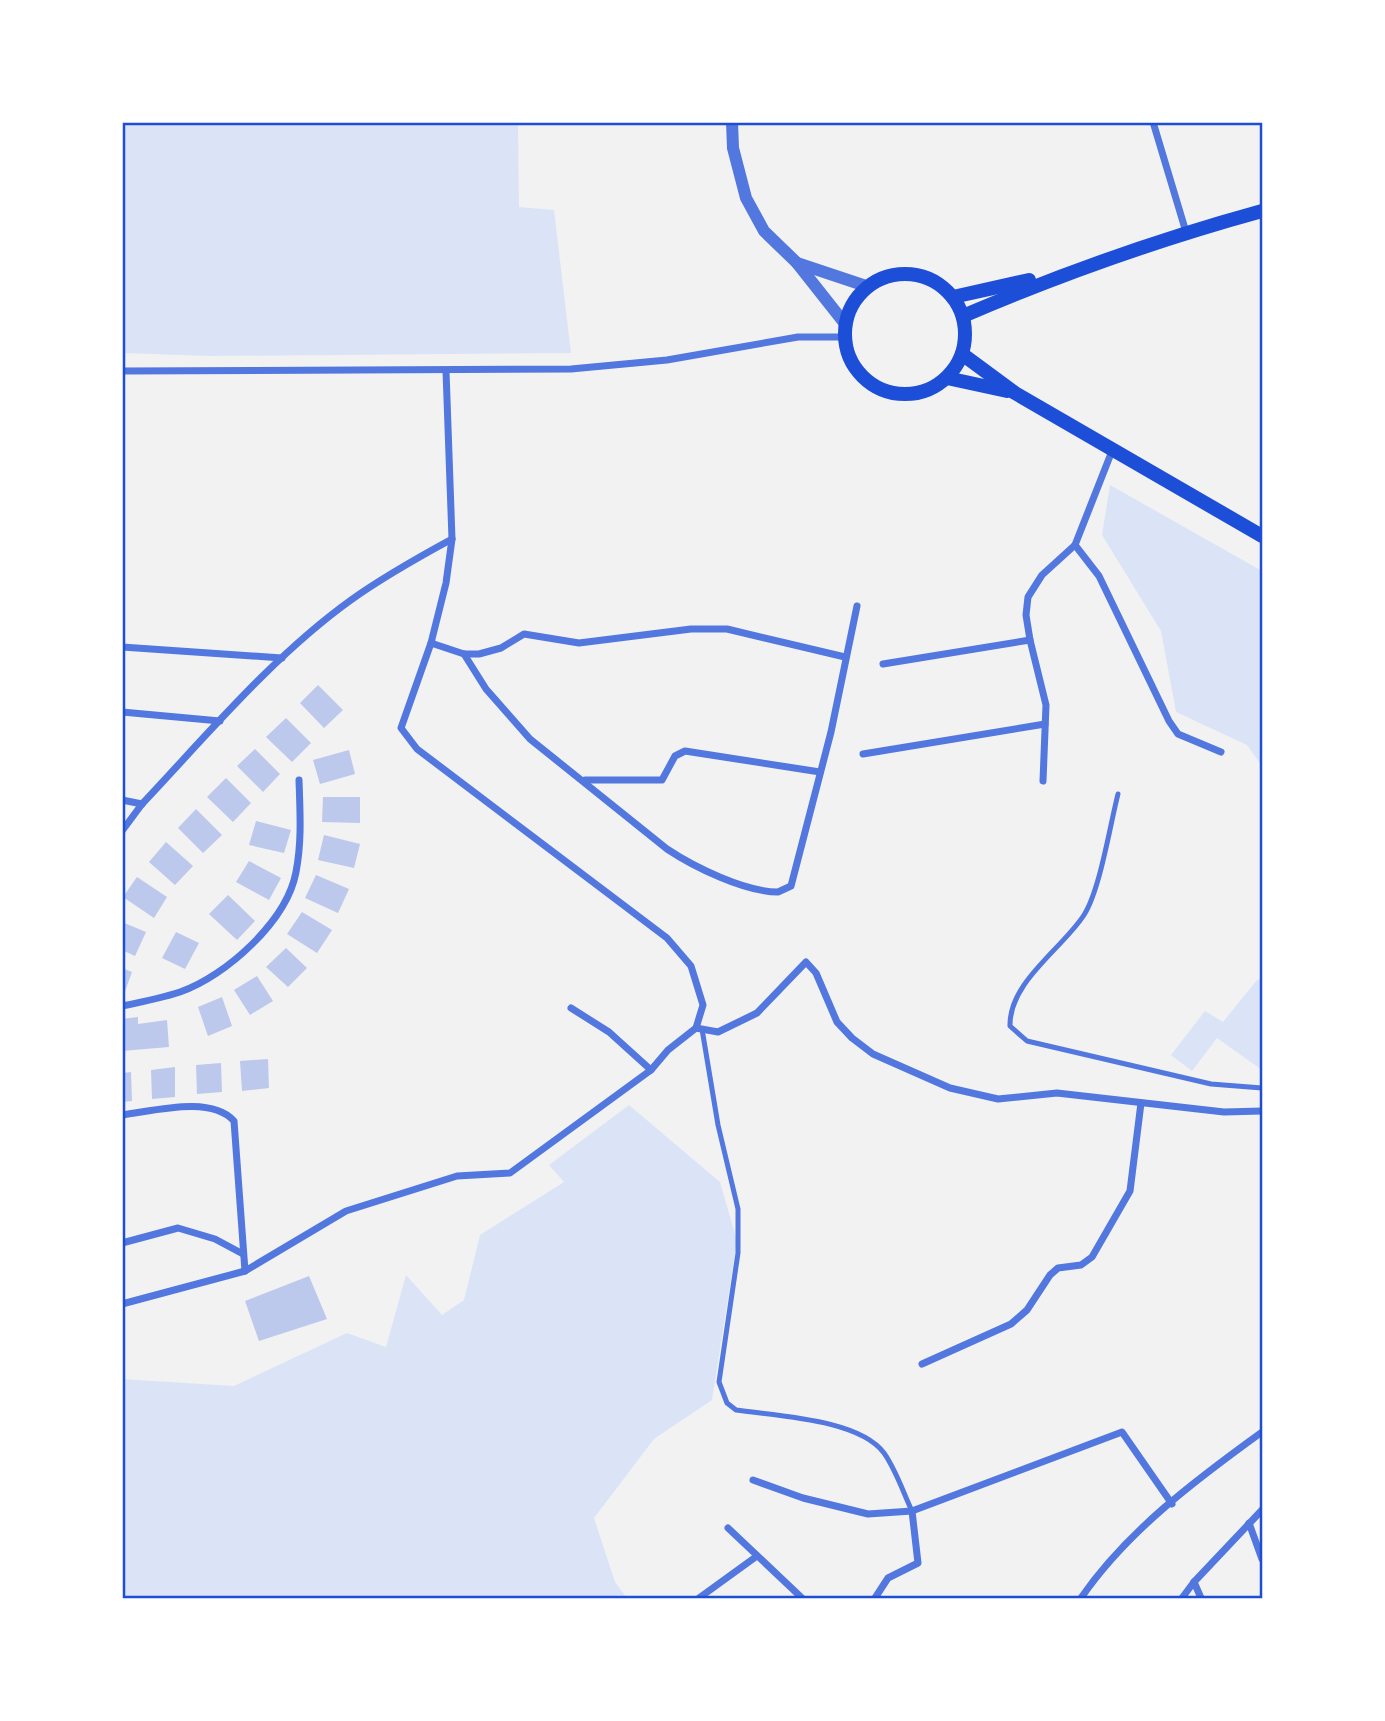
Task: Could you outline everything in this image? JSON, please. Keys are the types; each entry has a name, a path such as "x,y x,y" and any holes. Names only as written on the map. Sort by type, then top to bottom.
{"main road":[{"path":"963,316 1064,273 1186,232 1262,211"},
{"path":"953,297 1064,273"},
{"path":"904,274 922,276 939,284 953,297 963,316 966,337 962,354 947,378 916,393 896,394 877,387 860,375 850,357 846,331 854,303 869,287 885,277 904,274"},
{"path":"962,354 1016,393 1262,536"},
{"path":"947,378 1016,393"}],"street":[{"path":"122,372 571,369 667,360 846,331 797,263 764,231 746,198 733,148 732,122"},
{"path":"1153,122 1186,232"},
{"path":"797,263 869,287"},
{"path":"446,371 452,539 446,583 431,643 402,719 401,729 408,740 667,938 691,966 703,1004 699,1029"},
{"path":"1043,781 1045,724 1042,683 1030,640 1026,615 1028,597 1042,575 1075,545 1112,451"},
{"path":"122,831 142,804 282,658 349,601 399,568 452,539"},
{"path":"1075,545 1099,576 1169,722 1178,734 1222,752"},
{"path":"464,654 486,689 530,739 688,863 733,881 778,892 790,886 840,694 845,657 857,606"},
{"path":"431,643 464,654 492,651 530,634 579,643 707,628 748,632 845,657"},
{"path":"883,664 1030,640"},
{"path":"122,647 282,658"},
{"path":"122,712 220,721"},
{"path":"863,754 1045,724"},
{"path":"584,780 662,780 675,756 685,751 820,772"},
{"path":"122,1006 182,992 237,958 260,937 280,910 296,875 301,836 299,780"},
{"path":"122,800 142,804"},
{"path":"122,1304 245,1270 346,1211 457,1176 510,1173 651,1070 668,1050 699,1029 718,1032 757,1013 806,962 816,973 829,1007 844,1030 873,1054 925,1078 998,1099 1057,1093 1223,1112 1262,1111"},
{"path":"571,1008 609,1032 651,1070"},
{"path":"922,1364 1011,1324 1027,1310 1049,1275 1058,1268 1081,1265 1092,1257 1130,1191 1141,1103"},
{"path":"122,1115 205,1106 226,1113 234,1121 245,1270"},
{"path":"122,1243 178,1228 194,1230 243,1254"},
{"path":"753,1480 803,1497 868,1514 912,1511 1122,1432 1172,1504"},
{"path":"1081,1598 1133,1535 1262,1432"},
{"path":"1182,1598 1262,1510"},
{"path":"875,1598 888,1577 918,1563 912,1511"},
{"path":"1249,1523 1262,1559"},
{"path":"728,1528 802,1598"},
{"path":"698,1598 757,1556"},
{"path":"1194,1582 1200,1598"}],"lane":[{"path":"1118,794 1084,914 1020,992 1010,1014 1010,1026 1027,1041 1211,1084 1262,1088"},
{"path":"699,1029 738,1209 738,1253 719,1382 722,1393 736,1410 837,1426 872,1441 883,1453 912,1511"}],"shaded area":[{"path":"123,122 518,123 519,207 554,210 571,353 210,356 123,353"},
{"path":"1110,485 1262,571 1262,766 1247,745 1176,712 1161,631 1102,535"},
{"path":"1262,979 1262,1070 1217,1038 1192,1071 1171,1055 1205,1011 1223,1022 1257,980"},
{"path":"629,1105 720,1182 737,1241 712,1400 654,1439 594,1518 615,1582 627,1598 123,1598 122,1379 234,1386 347,1333 386,1347 406,1275 442,1315 464,1300 480,1235 564,1182 549,1165"}],"building":[{"path":"318,685 343,710 324,728 300,703"},
{"path":"286,718 311,743 292,762 266,737"},
{"path":"255,749 280,774 263,792 237,766"},
{"path":"349,750 355,774 320,784 313,760"},
{"path":"226,778 251,803 233,822 207,797"},
{"path":"323,797 360,797 360,823 322,822"},
{"path":"196,809 222,835 203,853 178,828"},
{"path":"256,821 291,830 284,853 249,845"},
{"path":"324,835 360,844 354,868 318,860"},
{"path":"166,842 193,866 175,885 149,862"},
{"path":"249,861 281,878 269,900 236,882"},
{"path":"316,875 349,889 338,913 305,898"},
{"path":"137,877 167,897 154,918 123,897"},
{"path":"228,895 255,921 237,940 209,914"},
{"path":"302,912 332,930 317,953 287,934"},
{"path":"122,922 146,932 135,956 122,950"},
{"path":"176,932 199,943 185,969 162,958"},
{"path":"286,948 307,968 288,987 266,967"},
{"path":"122,968 132,972 123,997 122,997"},
{"path":"257,976 273,1001 250,1015 234,990"},
{"path":"222,997 232,1026 208,1036 198,1007"},
{"path":"138,1017 138,1024 167,1020 169,1047 122,1051 122,1019"},
{"path":"268,1059 269,1088 242,1091 240,1061"},
{"path":"221,1063 222,1092 197,1094 196,1065"},
{"path":"175,1067 175,1097 152,1099 151,1070"},
{"path":"131,1072 132,1101 122,1102 122,1073"},
{"path":"309,1276 327,1319 259,1341 245,1301"}]}
